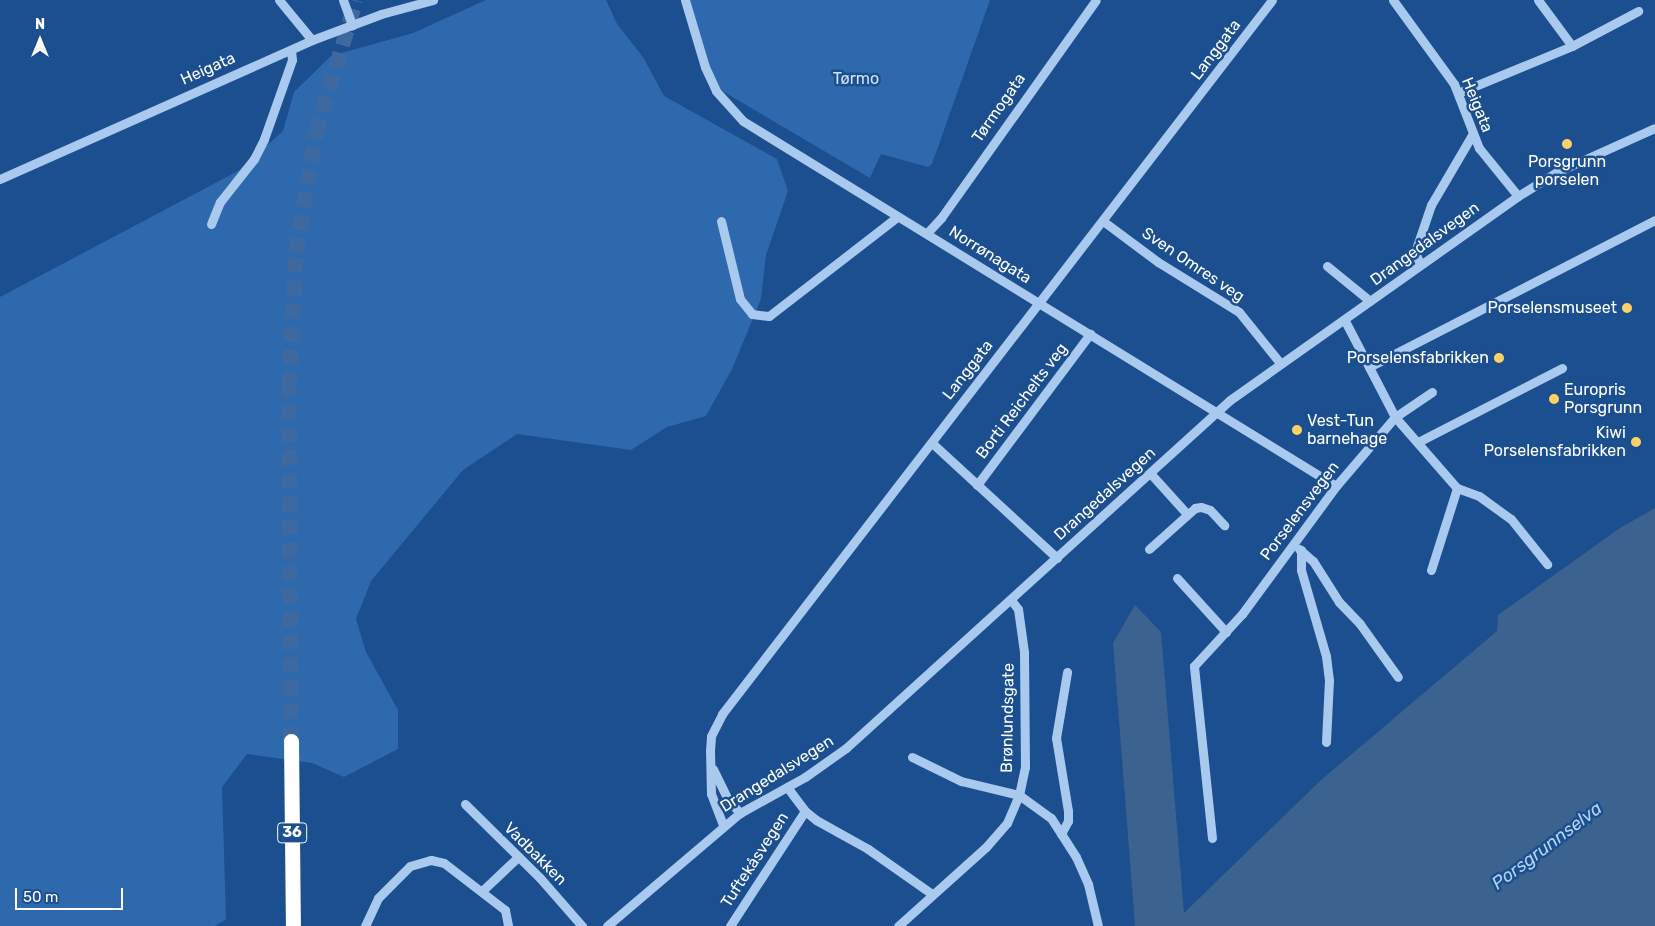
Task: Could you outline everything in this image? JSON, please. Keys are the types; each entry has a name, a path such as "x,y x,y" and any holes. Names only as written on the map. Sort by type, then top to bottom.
{"highway":[{"name":"36","path":"291,741 293,926"}],"street":[{"path":"279,0 312,40"},
{"path":"343,0 352,25"},
{"name":"Heigata","path":"0,179 312,40 352,25 433,0"},
{"name":"Norrønagata","path":"685,0 712,83 743,121 1336,486"},
{"name":"Tørmogata","path":"927,233 942,218 1096,0"},
{"name":"Langgata","path":"723,825 714,805 711,767 712,736 722,714 1272,0"},
{"name":"Heigata","path":"1393,0 1448,73 1458,93 1472,135 1518,196"},
{"path":"1538,0 1572,46"},
{"path":"1458,93 1572,46 1638,11"},
{"path":"211,224 220,202 254,158 264,139 292,60 291,50"},
{"name":"Drangedalsvegen","path":"607,926 723,825 740,813 788,787 846,748 1011,600 1215,412 1280,363 1518,196 1565,168 1655,128"},
{"path":"1420,264 1415,252 1431,205 1472,135"},
{"path":"721,222 740,299 752,314 769,316 897,217"},
{"name":"Sven Omres veg","path":"1103,220 1158,262 1239,312 1280,363"},
{"path":"1369,367 1655,220"},
{"path":"1327,266 1370,301"},
{"path":"1344,319 1395,417 1457,488 1479,496 1510,518 1547,564"},
{"name":"Borti Reichelts veg","path":"977,484 1090,334"},
{"path":"1418,442 1562,368"},
{"name":"Porselensvegen","path":"1212,838 1194,666 1226,632 1336,486 1395,417 1432,392"},
{"path":"932,443 1057,558"},
{"path":"1150,473 1187,514"},
{"path":"1431,570 1457,488"},
{"path":"1149,549 1187,514 1202,507 1224,524"},
{"path":"1293,544 1313,561 1339,602 1360,624 1398,678"},
{"path":"1301,550 1301,570 1326,656 1329,680 1326,742"},
{"path":"1177,578 1226,632"},
{"name":"Brønlundsgate","path":"898,926 997,835 1007,823 1019,794 1025,766 1024,652 1018,609 1011,600"},
{"path":"1061,834 1068,821 1068,811 1056,738 1067,672"},
{"path":"912,757 961,781 1019,794 1051,818 1088,884 1098,926"},
{"name":"Langgata","path":"711,767 728,800 740,813"},
{"path":"788,787 805,811 932,894"},
{"name":"Vadbakken","path":"465,804 518,857 582,926"},
{"name":"Tuftekåsvegen","path":"730,926 805,811"},
{"path":"482,891 518,857"},
{"path":"365,926 378,898 410,866 420,861 444,863 482,891 505,910 508,926"}],"green space":[{"path":"486,0 606,0 617,24 643,57 664,96 777,159 788,191 766,255 761,299 732,369 706,416 667,427 631,450 517,434 463,470 371,581 356,619 366,652 398,710 398,749 344,777 312,763 247,754 222,787 226,919 215,926 0,926 0,297 238,171 283,131 294,92 331,56 413,33"},
{"name":"Tørmo","path":"683,0 990,0 932,164 928,167 881,154 870,178 724,92 703,69"}],"water":[{"name":"Porsgrunnselva","path":"1655,508 1655,926 1135,926 1113,643 1135,605 1161,632 1184,913 1320,781 1497,631 1498,615 1620,528"}],"tunnel":[{"path":"291,741 289,387 296,252 316,133 356,0"}],"place":[{"name":"Porsgrunn porselen","path":"1567,144"},
{"name":"Porselensmuseet","path":"1627,308"},
{"name":"Porselensfabrikken","path":"1499,358"},
{"name":"Europris Porsgrunn","path":"1554,399"},
{"name":"Vest-Tun barnehage","path":"1297,430"},
{"name":"Kiwi Porselensfabrikken","path":"1636,442"}]}
